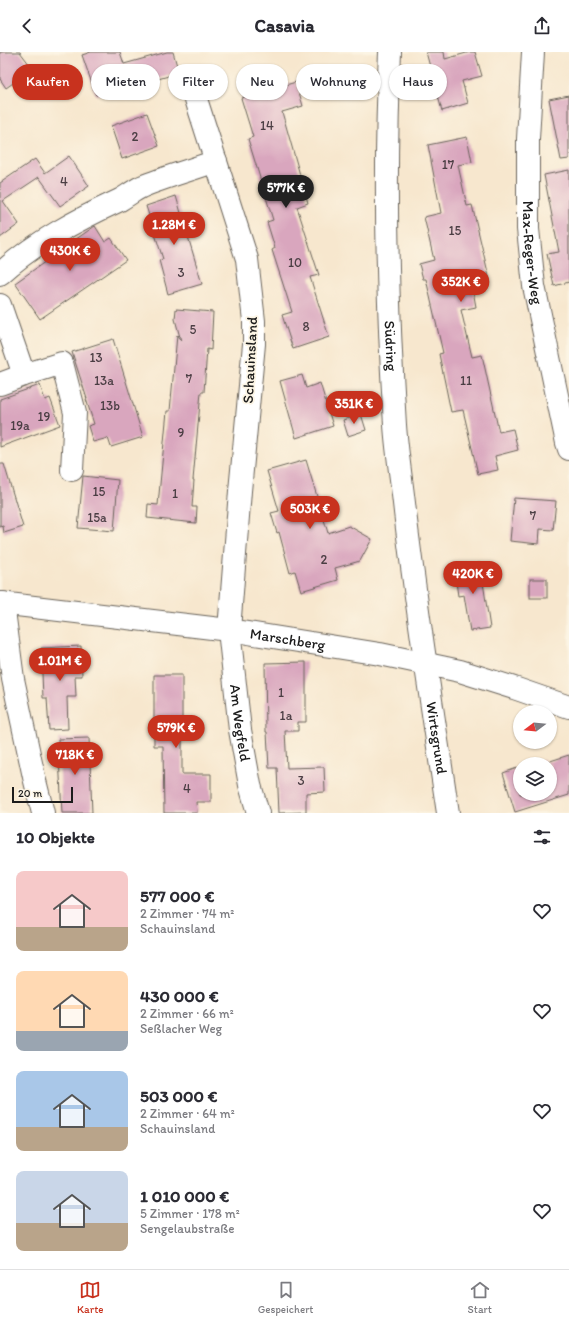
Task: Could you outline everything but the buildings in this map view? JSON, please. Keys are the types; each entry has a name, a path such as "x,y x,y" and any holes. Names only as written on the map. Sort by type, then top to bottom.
{"street":[{"name":"Südring","path":"390,52 387,122 386,246 395,426 408,539 425,663"},
{"name":"Max-Reger-Weg","path":"533,52 528,139 528,229 534,286 569,449"},
{"name":"Schauinsland","path":"196,100 247,259 254,321 254,344 229,630"},
{"path":"0,274 17,258 55,233 98,209 121,199 140,188 216,161"},
{"path":"0,305 24,375"},
{"path":"0,384 62,363 75,412 72,470"},
{"name":"Marschberg","path":"2,603 229,630 380,654 460,671 569,707"},
{"path":"2,603 13,679 43,813"},
{"name":"Am Wegfeld","path":"229,630 240,730 250,785 258,813"},
{"name":"Wirtsgrund","path":"425,663 448,813"}]}
